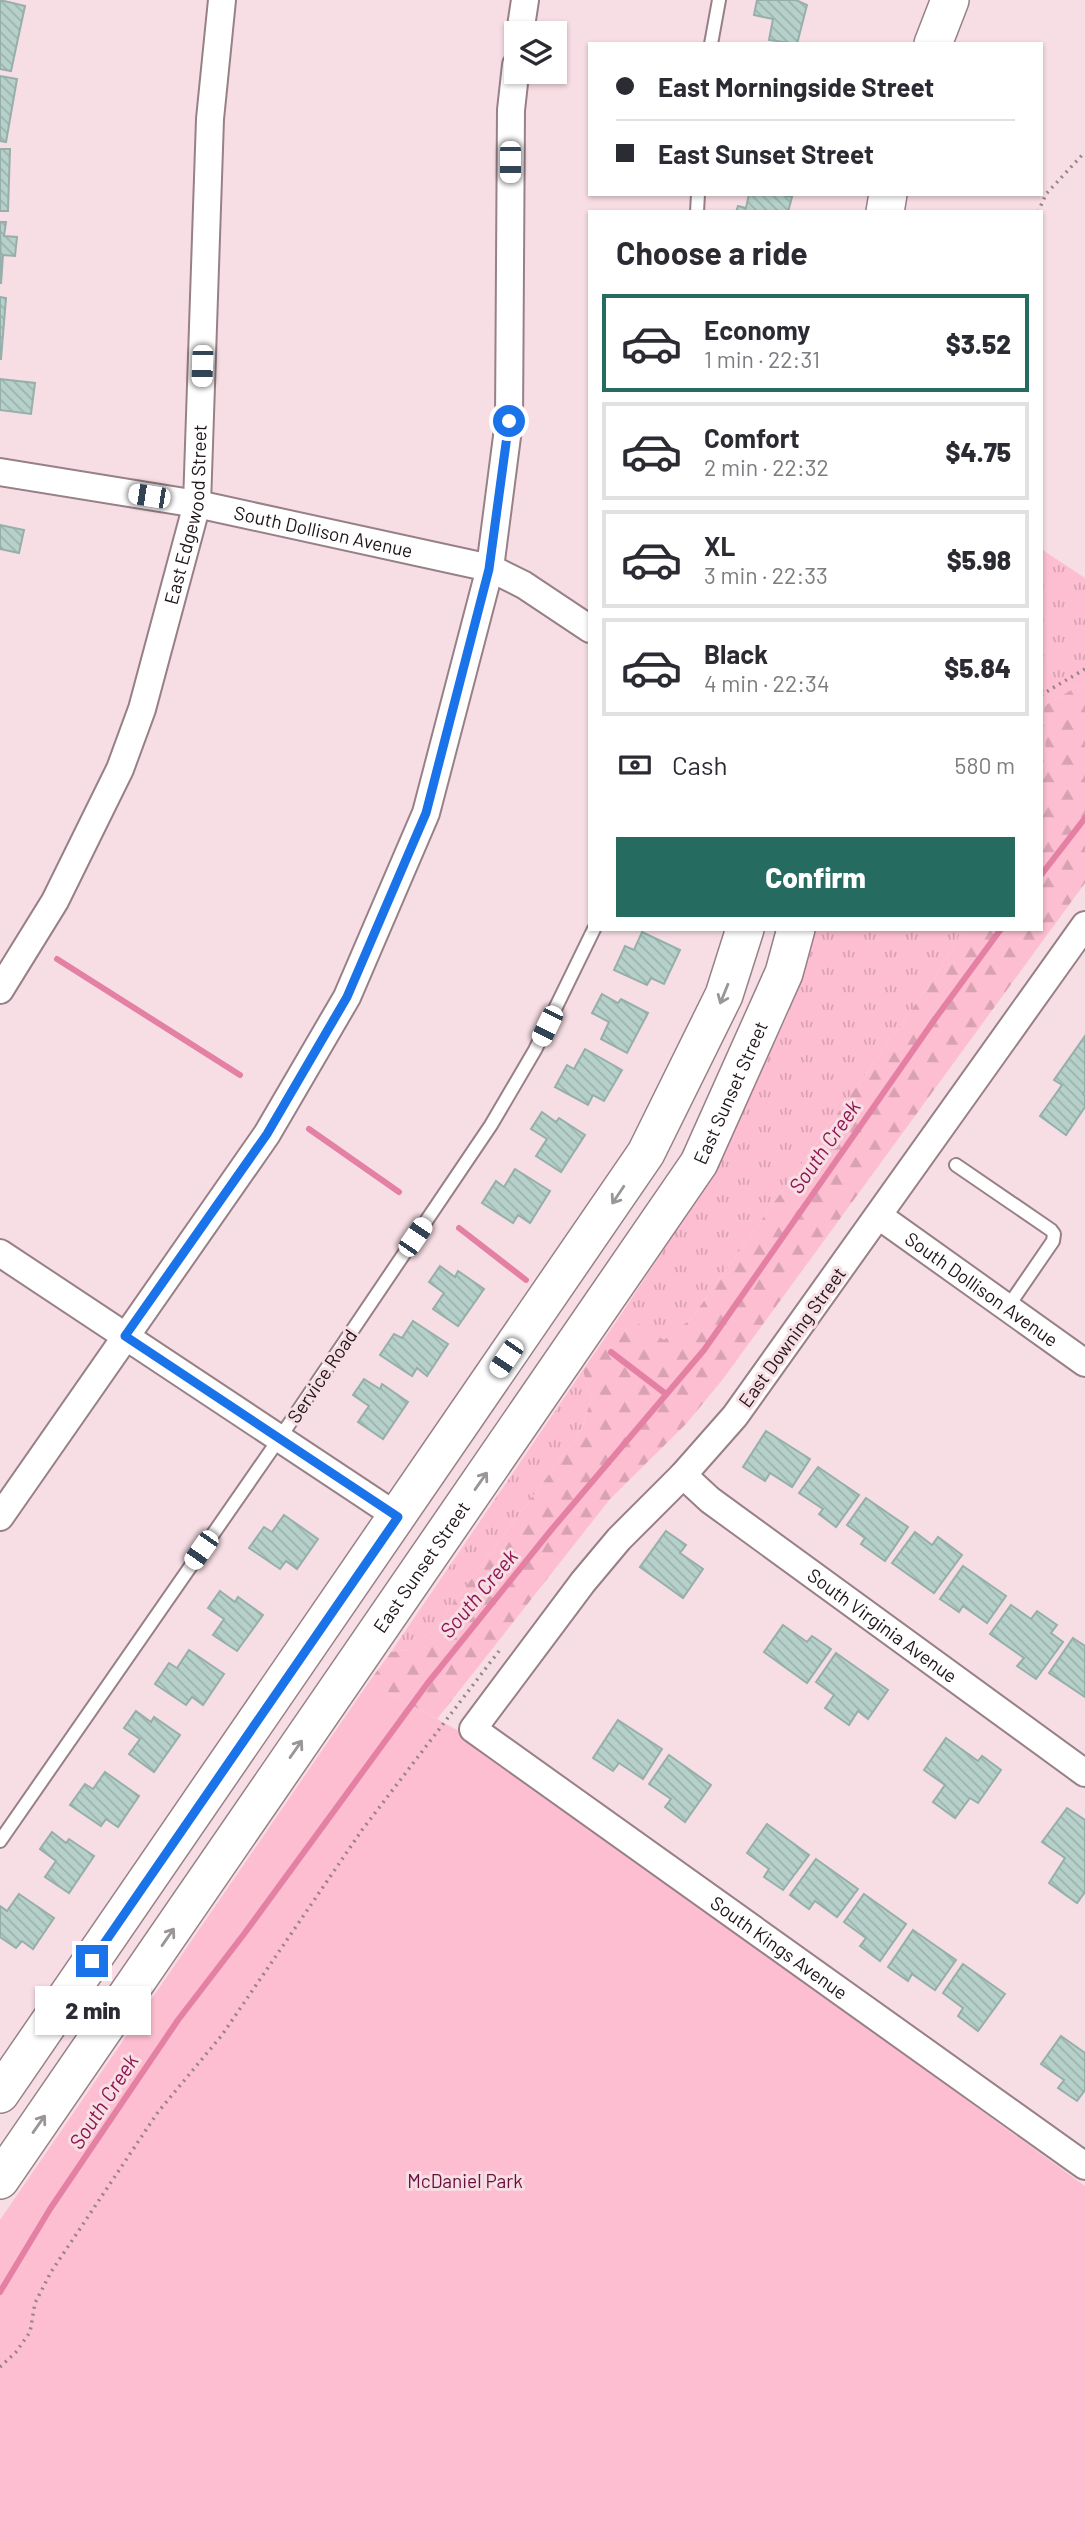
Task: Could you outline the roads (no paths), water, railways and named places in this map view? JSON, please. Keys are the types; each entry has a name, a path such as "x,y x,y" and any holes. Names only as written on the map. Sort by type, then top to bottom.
{"main road":[{"path":"934,42 950,0"},
{"path":"0,2094 646,1153 724,995 744,931"},
{"name":"East Sunset Street","path":"0,2180 699,1163 784,973 795,931"}],"street":[{"name":"East Edgewood Street","path":"0,990 55,901 120,769 142,709 197,504 210,119 222,0"},
{"path":"522,21 525,0"},
{"path":"0,1517 267,1134 347,997 426,813 489,569 509,421 511,110 514,84"},
{"name":"South Dollison Avenue","path":"0,472 197,504 489,569 524,585 588,628"},
{"name":"East Downing Street","path":"473,1729 583,1581 735,1416 1085,925"},
{"name":"South Dollison Avenue","path":"879,1216 1085,1363"},
{"path":"0,1254 398,1517"},
{"name":"South Virginia Avenue","path":"683,1475 710,1500 1085,1773"},
{"name":"South Kings Avenue","path":"473,1729 1085,2166"}],"lane":[{"path":"712,42 719,0"},
{"name":"Service Road","path":"0,1841 279,1439 514,1088 593,931"},
{"path":"956,1165 1054,1234 1053,1241 1007,1308"}],"waterway":[{"name":"South Creek","path":"1043,872 1085,818"},
{"name":"South Creek","path":"0,2292 50,2209 178,2020 427,1684 552,1529 704,1350 1000,931"},
{"path":"57,959 240,1075"},
{"path":"309,1129 399,1192"},
{"path":"459,1228 526,1280"},
{"path":"611,1352 666,1394"}],"park label":[{"name":"McDaniel Park","path":"465,2181"}]}
